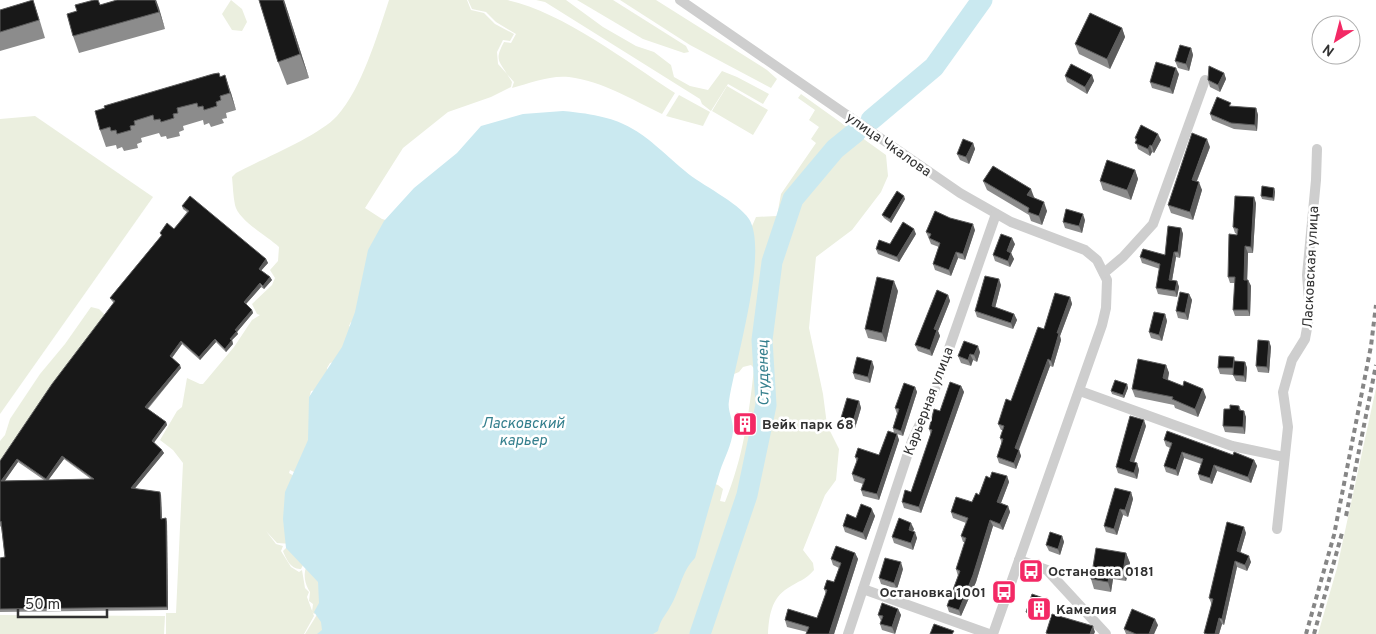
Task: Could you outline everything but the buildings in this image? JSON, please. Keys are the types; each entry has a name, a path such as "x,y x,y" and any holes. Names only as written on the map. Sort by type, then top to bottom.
{"street":[{"name":"улица Чкалова","path":"680,0 939,178 996,214 1085,250 1097,260 1104,273 1108,291 1106,308 1080,391 993,634"},
{"path":"1104,273 1123,257 1153,224 1204,80"},
{"name":"Ласковская улица","path":"1277,529 1288,428 1283,392 1292,360 1305,338 1310,312 1307,275 1317,149"},
{"name":"Карьерная улица","path":"848,634 912,441 931,400 996,214"},
{"path":"1080,391 1232,446 1284,457"},
{"path":"1019,560 1047,570 1106,634"},
{"path":"863,588 989,634"}],"green space":[{"path":"231,0 242,9 247,22 242,31 232,30 222,14"},
{"path":"389,0 467,0 471,10 484,13 495,24 514,34 510,41 503,40 497,52 498,64 512,82 511,87 491,97 448,112 403,148 365,208 382,219 389,221 359,325 351,322 349,326 355,330 335,362 330,363 327,368 328,373 316,390 311,391 309,399 323,411 296,473 290,470 289,473 294,476 292,544 277,543 266,531 276,544 283,546 281,551 291,567 299,572 302,570 305,588 309,592 307,597 314,616 304,634 166,634 166,613 176,613 183,463 173,450 160,440 177,411 182,407 187,378 203,384 234,347 252,320 260,315 257,314 252,304 272,285 275,278 270,270 278,261 279,247 247,222 237,211 234,202 232,177 236,173 304,139 329,124 337,116 354,91 361,76"},
{"path":"468,0 507,0 550,15 594,39 675,93 662,114 593,82 569,77 555,77 512,88 514,82 500,62 499,52 504,42 511,43 516,34 496,22 486,12 472,9"},
{"path":"536,0 566,0 603,27 636,46 654,52 671,65 674,77 690,86 708,90 722,71 769,94 763,104 728,84 711,111 702,104 700,99 545,2"},
{"path":"577,0 613,0 686,46 689,52 684,53 643,39"},
{"path":"620,0 656,0 767,70 777,79 771,88 690,45"},
{"path":"727,86 768,110 753,135 712,111"},
{"path":"801,94 886,155 888,176 881,192 852,230 816,257 809,328 823,394 827,425 839,449 836,480 825,495 803,550 813,563 814,570 808,576 782,592 774,602 770,615 768,634 634,634 709,482 723,489 720,501 725,502 731,486 741,453 754,368 751,365 743,367 739,372 729,376 749,233 756,217 777,216 781,194 816,143 811,139 819,127 809,120 815,110 798,98"},
{"path":"679,95 710,112 703,126 666,116"},
{"path":"35,116 153,197 0,414 0,119"},
{"path":"91,307 99,309 107,317 0,466 0,441 5,435 10,419 40,374 65,344"},
{"path":"1376,388 1376,634 1318,634 1337,568"},
{"path":"288,546 306,559 301,569 294,568 287,560 283,551"},
{"path":"308,564 317,574 322,609 314,614 312,612 313,604 309,601 310,592 305,578"},
{"path":"318,613 322,613 325,634 305,634"},
{"path":"0,615 165,616 164,634 0,634"}],"water":[{"name":"Ласковский карьер","path":"563,111 603,117 631,128 655,145 685,171 737,206 749,219 754,234 755,255 749,307 729,401 733,427 732,436 695,558 690,563 673,601 661,621 658,631 653,634 317,634 322,630 321,622 314,612 319,603 318,582 286,548 283,519 285,492 308,440 309,397 342,347 355,312 368,250 384,221 414,188 457,153 481,126 523,114"}],"waterway":[{"name":"Студенец","path":"871,120 934,67 982,0"},
{"name":"Студенец","path":"700,634 747,495 766,405 762,340 772,262 793,199 835,149 856,132"}],"railway":[{"path":"1306,634 1334,535 1371,346 1376,305"},
{"path":"1346,516 1376,365"},
{"path":"1314,634 1342,533"}],"place":[{"name":"Вейк парк 68","path":"745,424"},
{"name":"Остановка 0181","path":"1031,571"},
{"name":"Остановка 1001","path":"1004,592"},
{"name":"Камелия","path":"1039,609"}]}
